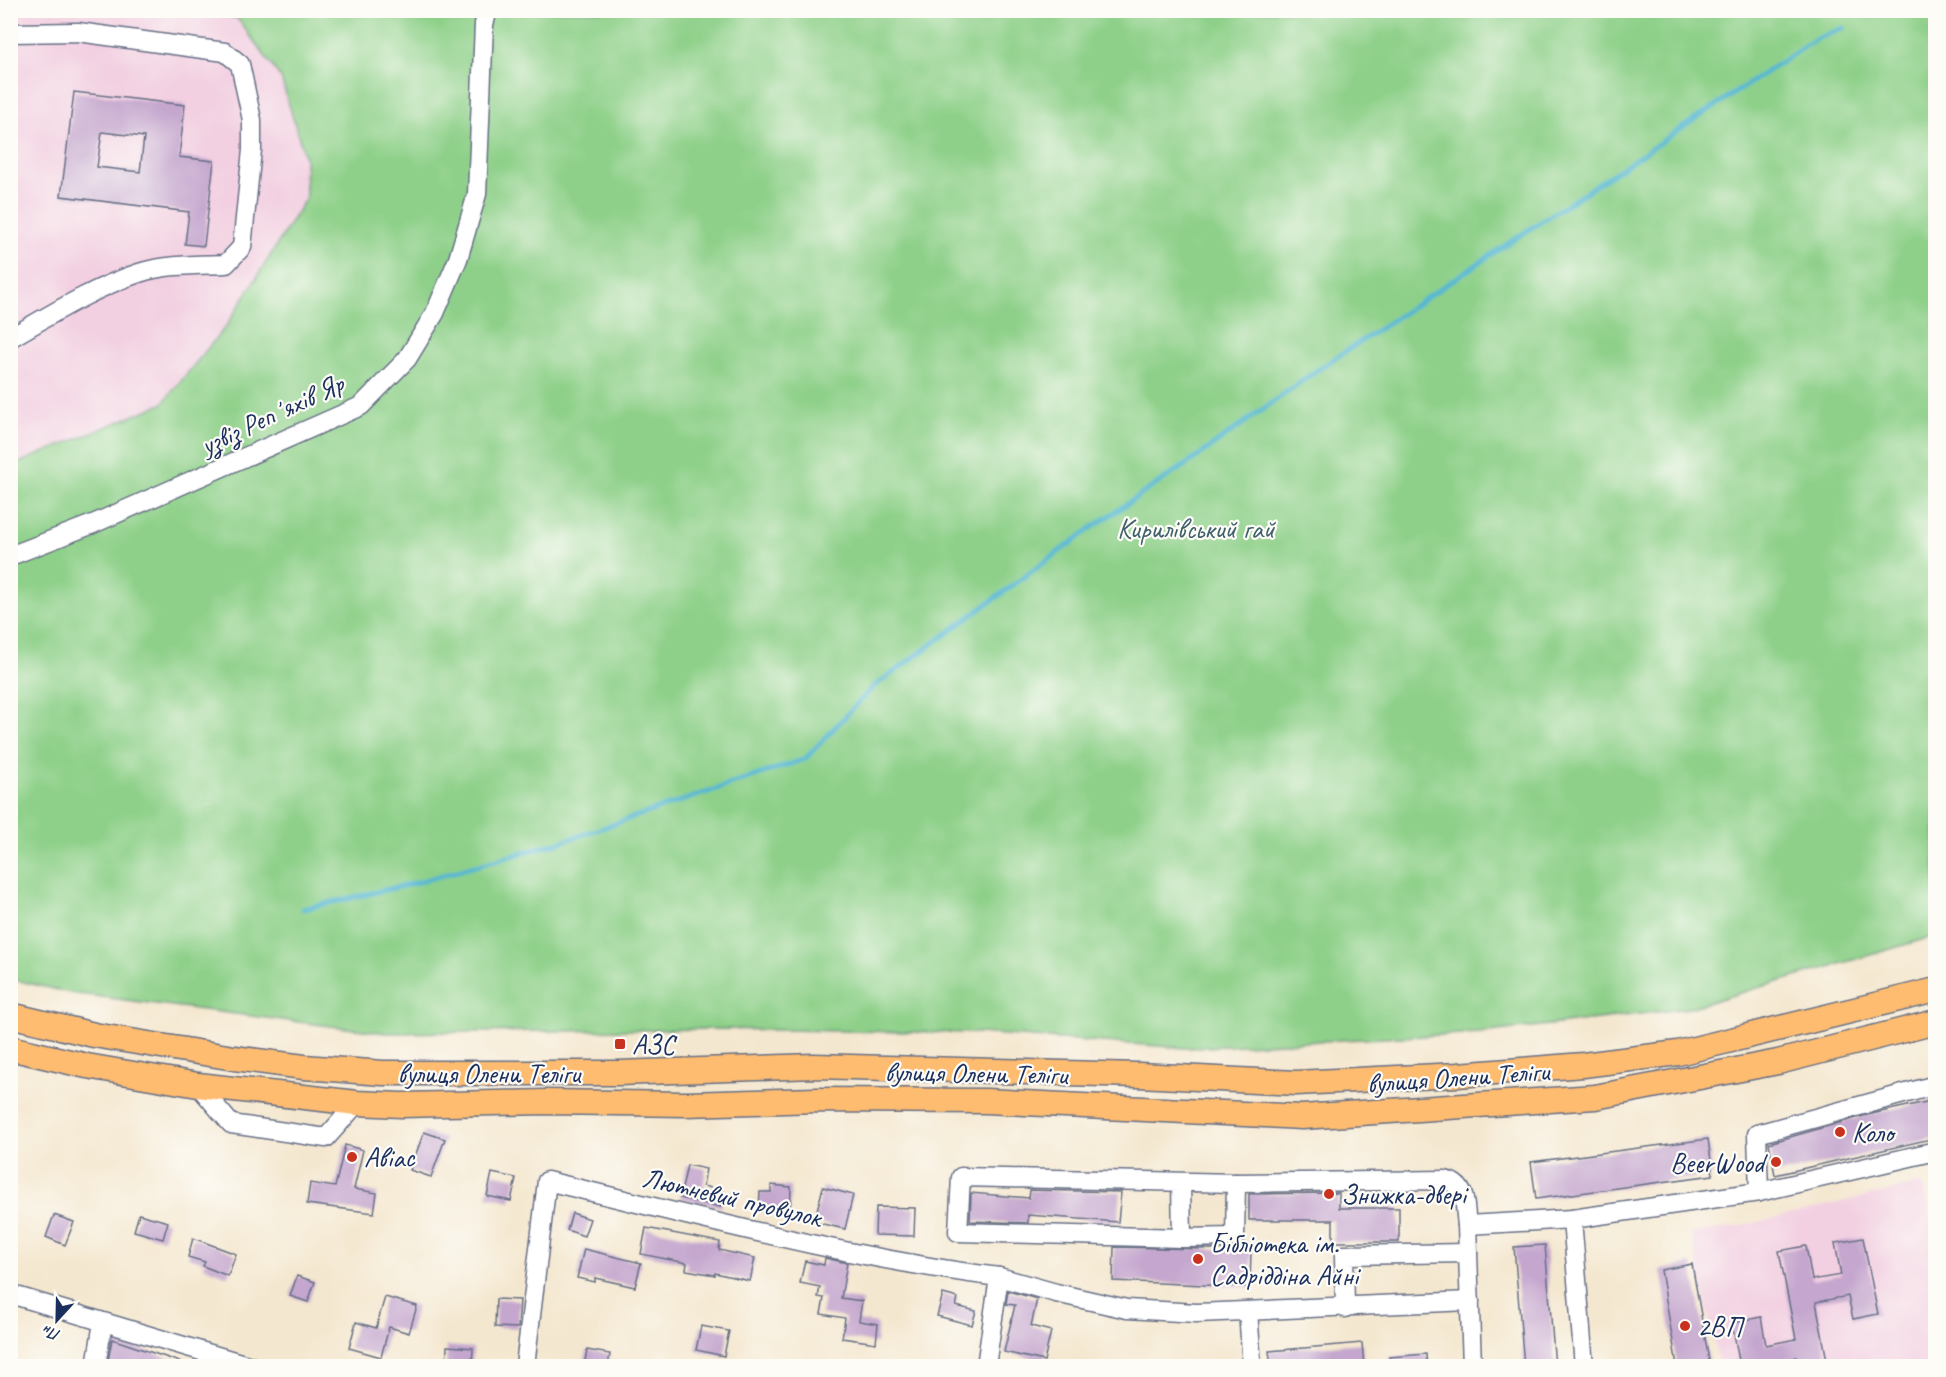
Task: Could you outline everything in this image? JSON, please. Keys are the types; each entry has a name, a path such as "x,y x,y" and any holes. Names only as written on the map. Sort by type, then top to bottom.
{"main road":[{"name":"вулиця Олени Теліги","path":"10,1016 94,1035 234,1058 304,1067 383,1073 619,1073 814,1066 1139,1075 1296,1083 1458,1075 1583,1065 1678,1053 1935,990"},
{"name":"вулиця Олени Теліги","path":"10,1048 87,1066 198,1085 357,1103 401,1105 546,1102 686,1104 816,1100 986,1101 1302,1117 1595,1097 1778,1062 1935,1022"}],"street":[{"name":"узвіз Репʼяхів Яр","path":"10,556 93,524 361,406 407,359 435,313 458,260 477,194 484,24 488,10"},
{"path":"10,33 78,32 225,52 240,64 252,120 252,150 242,246 226,264 174,267 140,272 72,303 10,338"},
{"path":"198,1085 231,1124 326,1138 357,1103"},
{"path":"1759,1192 1757,1134 1935,1085"},
{"path":"1467,1225 1572,1219 1759,1192 1935,1152"},
{"path":"1236,1183 1235,1237 1182,1238 958,1232 961,1177 1236,1183 1385,1180 1454,1182 1462,1189 1467,1225 1472,1366"},
{"name":"Лютневий провулок","path":"525,1366 548,1181 844,1252 936,1269 999,1277"},
{"path":"1181,1182 1182,1238"},
{"path":"1572,1219 1584,1366"},
{"path":"1345,1308 1344,1256 1468,1254"},
{"path":"986,1366 999,1277 1127,1309 1197,1313 1470,1301"},
{"path":"10,1294 103,1322 211,1361 251,1366"},
{"path":"1248,1311 1252,1366"},
{"path":"96,1366 103,1322"}],"shaded area":[{"path":"194,10 237,18 281,78 305,158 306,198 227,325 162,404 11,466 11,11"},
{"path":"1922,1183 1935,1231 1935,1366 1719,1366 1691,1233 1741,1226"}],"green space":[{"name":"Кирилівський гай","path":"194,11 1935,11 1935,936 1689,1008 1481,1033 1186,1048 978,1033 717,1029 386,1033 70,993 11,979 11,466 162,404 227,325 306,198 305,158 281,78 237,18"}],"building":[{"path":"74,92 185,105 179,157 214,161 204,246 185,244 189,212 61,196","holes":["102,132 144,137 140,172 97,167"]},
{"path":"1935,1100 1935,1138 1775,1175 1769,1143 1867,1115"},
{"path":"424,1132 445,1139 431,1177 410,1170"},
{"path":"1708,1139 1713,1175 1536,1199 1531,1162"},
{"path":"345,1145 363,1150 354,1189 377,1193 374,1213 307,1204 310,1183 335,1187"},
{"path":"687,1165 706,1169 703,1186 724,1191 721,1207 680,1198"},
{"path":"492,1173 516,1178 511,1201 487,1196"},
{"path":"771,1185 791,1187 790,1213 759,1211 760,1192 771,1192"},
{"path":"823,1187 853,1195 845,1229 814,1222"},
{"path":"1030,1190 1121,1192 1118,1222 1028,1215 1028,1223 970,1221 971,1193 1029,1198"},
{"path":"1339,1193 1339,1208 1399,1208 1399,1242 1333,1242 1333,1220 1249,1220 1249,1194"},
{"path":"876,1207 915,1208 914,1236 875,1235"},
{"path":"572,1213 590,1219 584,1236 567,1230"},
{"path":"139,1214 168,1222 163,1239 134,1231"},
{"path":"54,1215 74,1222 65,1245 46,1237"},
{"path":"646,1228 720,1242 719,1250 755,1258 750,1281 715,1273 715,1275 686,1270 687,1263 641,1254"},
{"path":"193,1238 236,1254 228,1276 203,1266 205,1262 188,1257"},
{"path":"1863,1238 1878,1314 1853,1319 1848,1296 1816,1302 1828,1366 1799,1366 1797,1357 1768,1362 1769,1366 1740,1366 1732,1323 1761,1317 1766,1345 1796,1339 1779,1251 1806,1246 1812,1280 1841,1275 1835,1243"},
{"path":"1545,1245 1555,1366 1524,1366 1514,1247"},
{"path":"1114,1247 1251,1250 1250,1287 1113,1281"},
{"path":"584,1249 641,1263 635,1287 595,1278 595,1282 577,1278"},
{"path":"825,1258 847,1263 841,1298 862,1301 859,1321 878,1324 876,1343 842,1338 845,1318 821,1314 824,1298 818,1297 820,1287 800,1283 805,1261 824,1265"},
{"path":"1692,1264 1710,1366 1677,1366 1661,1270"},
{"path":"297,1276 315,1282 308,1302 290,1296"},
{"path":"1008,1291 1037,1299 1031,1326 1051,1331 1044,1361 1004,1352 1015,1305 1006,1304"},
{"path":"943,1294 958,1298 956,1306 976,1311 972,1325 937,1316"},
{"path":"385,1297 417,1306 409,1333 389,1327 381,1357 349,1348 356,1322 376,1328"},
{"path":"496,1299 520,1300 518,1328 495,1327"},
{"path":"701,1326 729,1331 724,1356 696,1350"},
{"path":"112,1339 186,1364 185,1366 107,1366"},
{"path":"1362,1343 1364,1366 1271,1366 1269,1351"},
{"path":"447,1346 473,1348 472,1366 446,1366"},
{"path":"587,1350 610,1354 608,1366 584,1366"},
{"path":"1426,1354 1427,1366 1389,1366 1389,1357"}],"waterway":[{"path":"303,909 411,884 561,842 805,759 872,688 1097,524 1190,462 1313,373 1816,39 1843,28"}],"place":[{"name":"АЗС","path":"620,1044"},
{"name":"Коло","path":"1840,1132"},
{"name":"Авіас","path":"352,1157"},
{"name":"BeerWood","path":"1776,1162"},
{"name":"Знижка-двері","path":"1329,1194"},
{"name":"Бібліотека ім. Садріддіна Айні","path":"1198,1259"},
{"name":"2ВП","path":"1685,1326"}]}
